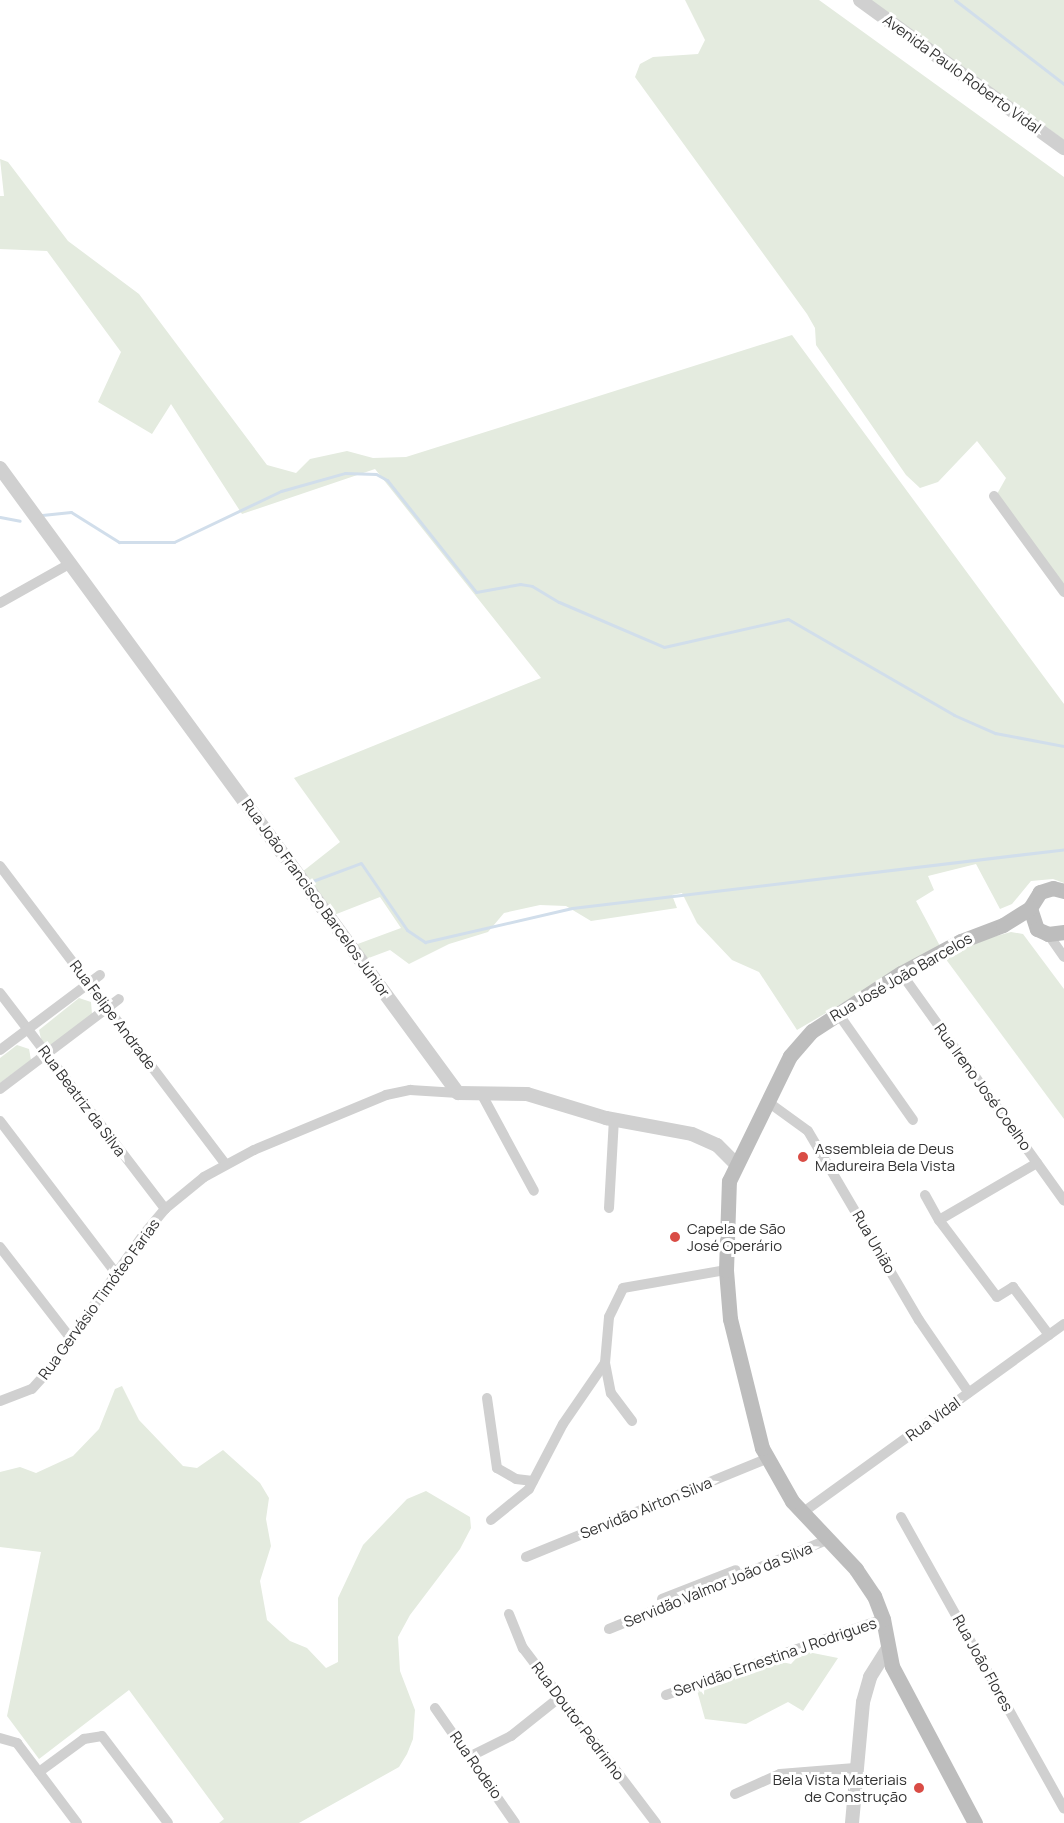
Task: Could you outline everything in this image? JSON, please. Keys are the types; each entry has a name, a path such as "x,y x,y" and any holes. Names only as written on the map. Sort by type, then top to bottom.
{"main road":[{"name":"Rua José João Barcelos","path":"975,1823 898,1679 887,1650 883,1619 867,1584 802,1513 766,1459 732,1330 726,1270 729,1181 735,1163 796,1047 837,1012 961,941 1003,925 1030,908 1040,892 1053,888 1064,891"},
{"path":"1030,908 1042,932"},
{"name":"Rua José João Barcelos","path":"1003,925 1042,932 1064,932"}],"street":[{"name":"Avenida Paulo Roberto Vidal","path":"860,0 1064,148"},
{"name":"Rua João Francisco Barcelos Júnior","path":"0,468 458,1093"},
{"path":"993,496 1064,592"},
{"path":"0,603 71,563"},
{"name":"Rua Felipe Andrade","path":"0,866 225,1163"},
{"path":"1042,932 1064,957"},
{"name":"Rua Ireno José Coelho","path":"901,974 1064,1201"},
{"path":"0,1050 100,975"},
{"name":"Rua Beatriz da Silva","path":"0,993 165,1209"},
{"path":"0,1089 119,999"},
{"path":"837,1012 913,1120"},
{"name":"Rua Gervásio Timóteo Farias","path":"0,1401 32,1389 165,1209 225,1163 386,1095 410,1090 458,1093"},
{"path":"458,1093 527,1094 614,1119 702,1136 717,1145 735,1163"},
{"path":"481,1093 534,1191"},
{"name":"Rua União","path":"768,1102 808,1131 919,1320 969,1393"},
{"path":"609,1208 614,1119"},
{"path":"0,1121 116,1273"},
{"path":"939,1220 1037,1163"},
{"path":"925,1195 939,1220 997,1297 1014,1287 1049,1335"},
{"path":"0,1247 71,1339"},
{"path":"632,1421 611,1394 605,1363 609,1317 622,1288 726,1270"},
{"name":"Rua Vidal","path":"802,1513 1064,1324"},
{"path":"491,1520 520,1499 533,1481 563,1424 605,1363"},
{"path":"487,1398 496,1468 516,1479 533,1481"},
{"name":"Servidão Airton Silva","path":"526,1557 766,1459"},
{"name":"Rua João Flores","path":"902,1517 1064,1809"},
{"path":"662,1599 825,1538"},
{"name":"Servidão Valmor João da Silva","path":"609,1629 825,1538"},
{"name":"Rua Doutor Pedrinho","path":"509,1614 523,1648 656,1823"},
{"name":"Servidão Ernestina J Rodrigues","path":"666,1695 883,1619"},
{"path":"852,1823 855,1768 866,1687 887,1650"},
{"path":"471,1756 511,1736 560,1697"},
{"name":"Rua Rodeio","path":"435,1708 471,1756 515,1823"},
{"path":"39,1772 84,1739 102,1736 168,1823"},
{"path":"0,1738 17,1743 77,1823"},
{"path":"735,1794 780,1773 855,1768"}],"shaded area":[{"path":"685,0 819,0 1064,177 1064,586 997,494 1006,478 977,441 938,482 920,488 906,475 816,345 815,328 807,314 635,77 640,64 653,57 698,54 705,40"},
{"path":"868,0 1064,0 1064,140 1049,129"},
{"path":"0,159 8,162 68,241 139,294 267,465 296,473 310,459 347,451 373,458 406,457 792,335 1064,704 1064,883 1053,879 1031,881 1012,904 1000,909 976,864 928,876 934,890 916,901 940,946 797,1030 759,972 732,960 697,923 682,893 672,895 677,908 591,921 566,906 540,905 504,913 488,932 449,944 409,964 390,950 366,959 355,945 401,928 380,897 334,915 302,872 340,842 294,778 541,678 375,469 242,514 171,404 152,434 98,402 121,352 47,251 0,249 0,196 4,196"},
{"path":"1011,932 1023,934 1064,989 1064,1119 945,958 978,941"},
{"path":"79,998 91,1002 92,1014 53,1045 42,1043 39,1030"},
{"path":"17,1045 29,1049 31,1060 0,1083 0,1058"},
{"path":"122,1386 139,1420 183,1466 197,1468 223,1450 260,1483 269,1498 266,1519 271,1546 260,1581 267,1620 290,1641 307,1648 326,1668 338,1662 338,1598 363,1545 407,1499 426,1491 470,1517 471,1528 460,1549 410,1615 398,1637 400,1671 415,1710 413,1739 407,1754 399,1767 299,1823 219,1823 224,1819 129,1690 39,1759 7,1716 41,1552 0,1547 0,1472 20,1467 36,1473 73,1456 99,1429 115,1389"},
{"path":"803,1651 838,1658 803,1711 788,1702 746,1724 705,1719 696,1687 773,1660 791,1664"}],"waterway":[{"path":"955,0 1064,84"},
{"path":"42,515 71,512 119,542 174,542 281,491 345,473 376,474 387,480 476,592 520,584 532,586 559,602 664,647 788,619 954,715 995,733 1064,746"},
{"path":"0,517 20,521"},
{"path":"310,882 361,863 407,930 425,942 572,908 1064,849"}],"place":[{"name":"Assembleia de Deus Madureira Bela Vista","path":"803,1157"},
{"name":"Capela de São José Operário","path":"675,1237"},
{"name":"Bela Vista Materiais de Construção","path":"919,1788"}]}
